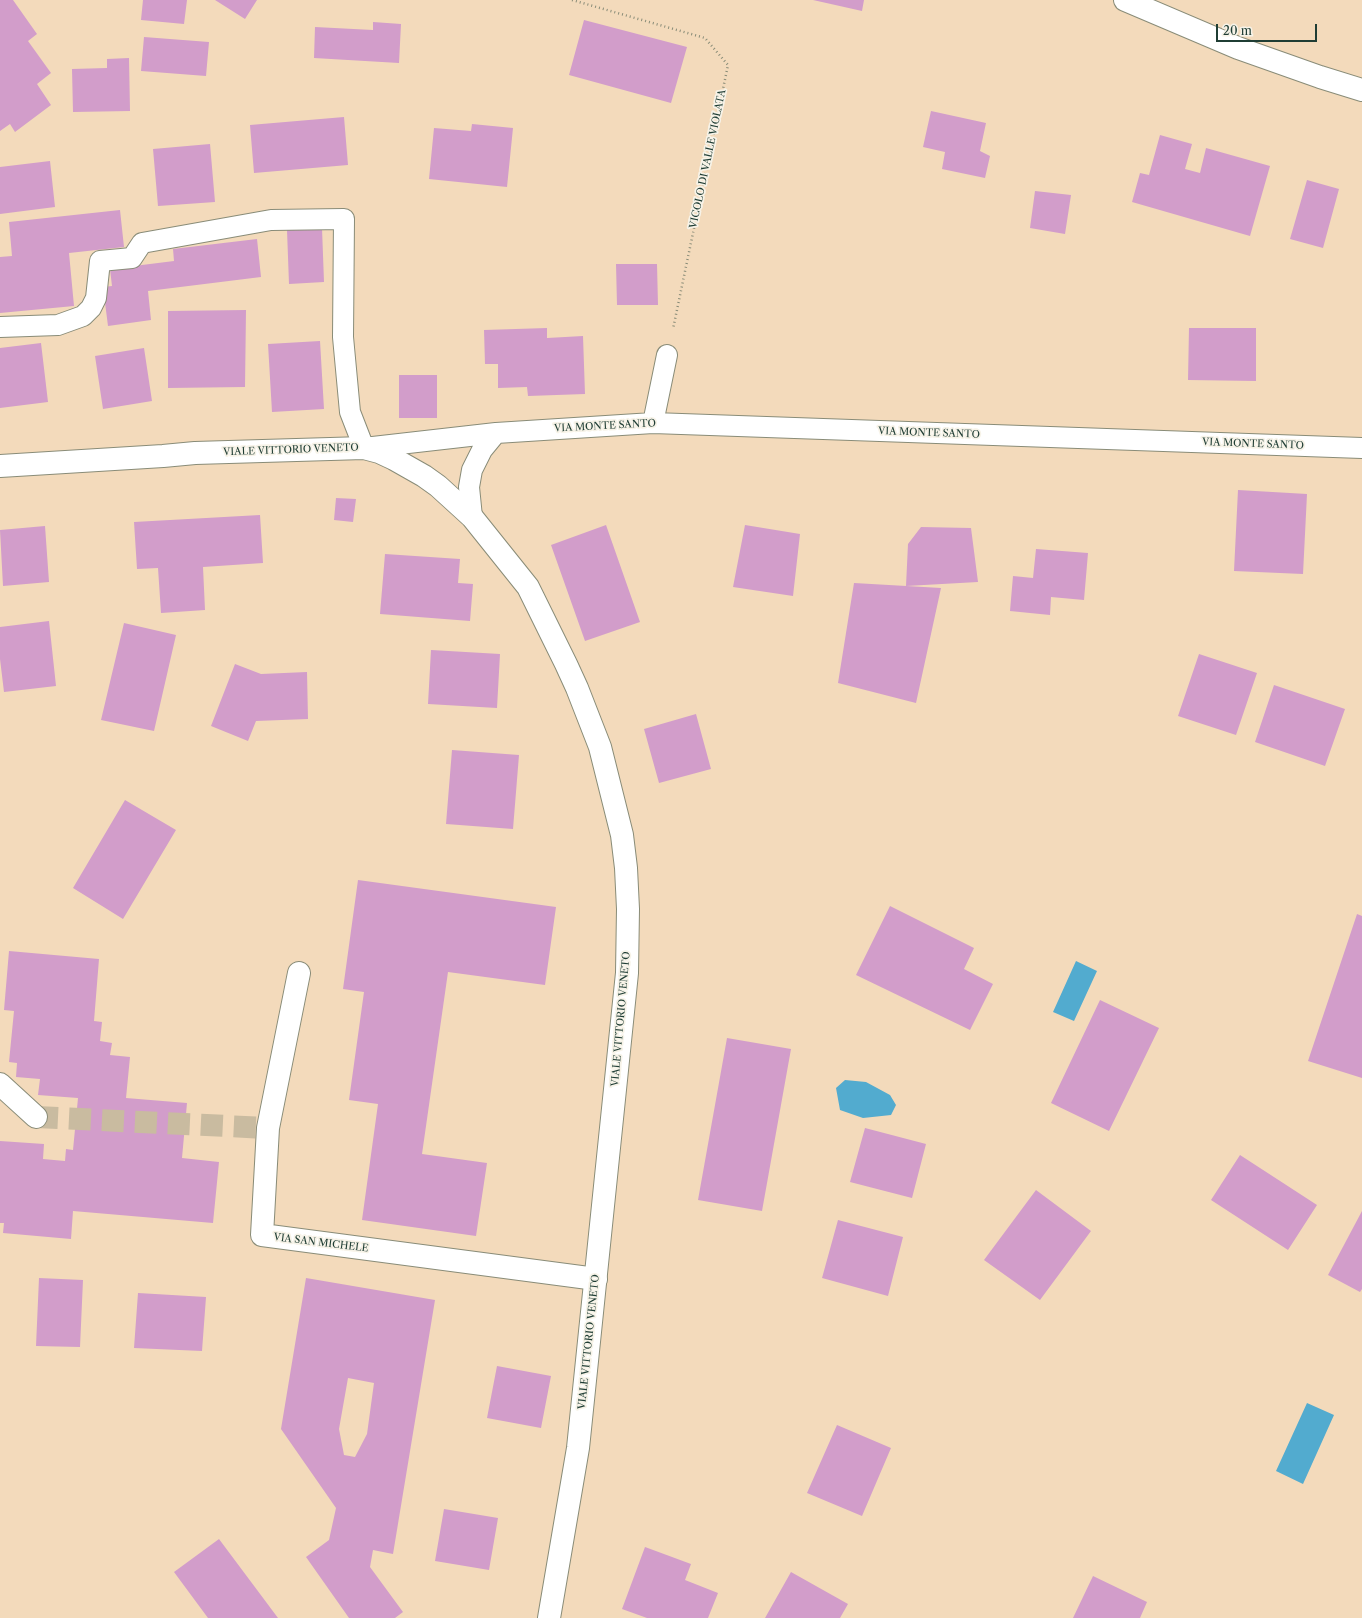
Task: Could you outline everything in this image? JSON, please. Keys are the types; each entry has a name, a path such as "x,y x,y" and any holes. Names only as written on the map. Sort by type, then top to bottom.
{"main road":[{"path":"1125,0 1238,48 1362,90"},
{"name":"VIALE VITTORIO VENETO","path":"0,466 196,453 364,448 394,459 424,476 438,486 472,517 528,587 566,664 600,746 622,835 626,868 628,909 627,973 596,1279 578,1448 554,1616"},
{"name":"VIA SAN MICHELE","path":"299,973 268,1128 262,1235 596,1279"},
{"path":"0,1084 36,1118"}],"lane":[{"path":"0,327 58,325 83,316 91,308 96,298 100,261 132,258 142,243 271,220 344,219 343,336 350,412 364,448"},
{"path":"653,422 667,355"},
{"name":"VIA MONTE SANTO","path":"364,448 496,433 653,422 1362,448"},
{"path":"472,517 469,488 472,470 482,450 496,433"}],"path":[{"name":"VICOLO DI VALLE VIOLATA","path":"572,0 705,38 728,65 667,355"}],"water":[{"path":"1076,961 1097,971 1074,1021 1053,1012"},
{"path":"845,1080 866,1082 890,1095 896,1105 891,1115 863,1118 840,1110 836,1088"},
{"path":"1307,1403 1334,1415 1303,1484 1276,1471"}],"building":[{"path":"0,0 13,0 37,34 28,41 51,73 37,84 51,105 15,132 10,124 0,131"},
{"path":"143,0 187,0 184,24 141,20"},
{"path":"215,0 257,0 245,19"},
{"path":"813,0 864,0 862,11"},
{"path":"584,20 687,47 671,103 569,75"},
{"path":"373,22 401,24 399,63 314,58 315,27 373,30"},
{"path":"144,37 209,42 206,76 141,71"},
{"path":"129,58 130,111 73,112 72,69 107,68 107,59"},
{"path":"931,111 986,123 980,151 990,156 985,178 942,169 945,152 923,147"},
{"path":"344,117 348,165 254,173 250,125"},
{"path":"472,124 513,128 507,187 429,179 434,128 471,131"},
{"path":"1160,135 1192,144 1185,169 1200,173 1206,148 1270,166 1250,236 1132,202 1140,173 1149,175"},
{"path":"210,144 215,202 158,206 153,149"},
{"path":"50,161 55,207 0,214 0,167"},
{"path":"1307,180 1339,189 1323,248 1290,239"},
{"path":"1035,191 1071,195 1065,234 1030,228"},
{"path":"120,210 124,247 69,253 74,306 0,313 0,257 12,256 9,222"},
{"path":"322,228 324,282 289,284 287,230"},
{"path":"257,239 261,277 148,291 151,320 108,326 103,287 112,286 110,269 174,261 173,249"},
{"path":"616,264 657,264 658,305 617,305"},
{"path":"246,310 245,387 168,388 168,311"},
{"path":"547,328 547,338 583,336 585,394 528,396 527,387 498,388 498,364 485,364 484,330"},
{"path":"1189,328 1256,328 1256,381 1188,380"},
{"path":"320,341 324,409 272,412 268,344"},
{"path":"41,343 48,402 0,408 0,348"},
{"path":"144,348 152,401 103,409 95,356"},
{"path":"399,375 437,375 437,418 399,418"},
{"path":"1238,490 1307,494 1303,574 1234,571"},
{"path":"336,498 356,499 353,522 334,520"},
{"path":"260,515 263,563 203,567 205,610 161,613 158,568 137,569 134,522"},
{"path":"606,525 640,622 585,641 551,545"},
{"path":"745,525 800,534 793,596 733,587"},
{"path":"45,526 49,582 3,586 0,530"},
{"path":"921,527 971,528 978,582 906,586 908,544"},
{"path":"1036,549 1088,553 1084,600 1051,597 1050,615 1010,611 1013,576 1033,578"},
{"path":"385,554 460,559 458,583 473,584 470,621 380,614"},
{"path":"854,583 941,588 916,703 838,683"},
{"path":"49,621 56,686 4,692 0,659 0,627"},
{"path":"124,623 176,635 154,731 101,720"},
{"path":"431,650 500,654 497,708 428,704"},
{"path":"1199,654 1257,673 1236,735 1178,716"},
{"path":"235,664 261,674 307,672 308,719 256,721 248,741 211,726"},
{"path":"1274,685 1345,709 1325,766 1255,742"},
{"path":"696,714 711,769 659,783 644,729"},
{"path":"452,750 519,755 513,829 446,824"},
{"path":"125,800 176,830 123,919 73,888"},
{"path":"358,880 556,907 545,985 448,972 422,1154 487,1163 476,1236 362,1220 378,1104 349,1100 364,992 343,989"},
{"path":"890,906 974,948 964,969 993,984 970,1030 856,975"},
{"path":"1357,914 1362,916 1362,1078 1308,1061"},
{"path":"9,951 99,959 94,1021 102,1022 100,1041 112,1043 110,1055 130,1057 126,1098 187,1103 182,1158 219,1162 213,1223 73,1211 71,1239 3,1233 4,1223 0,1223 0,1141 44,1144 43,1159 65,1161 66,1149 73,1150 78,1098 38,1095 40,1079 16,1077 17,1063 9,1062 14,1011 4,1010"},
{"path":"1100,1000 1159,1028 1109,1131 1051,1103"},
{"path":"727,1038 791,1049 762,1211 698,1200"},
{"path":"865,1128 926,1144 912,1198 850,1182"},
{"path":"1240,1155 1317,1205 1288,1250 1211,1200"},
{"path":"1036,1190 1091,1231 1040,1300 984,1260"},
{"path":"1362,1211 1362,1289 1360,1292 1328,1275"},
{"path":"838,1220 903,1237 888,1296 822,1278"},
{"path":"39,1278 83,1280 80,1347 36,1346"},
{"path":"306,1278 435,1300 393,1554 373,1550 370,1567 403,1612 395,1618 349,1618 306,1557 329,1540 336,1508 281,1429","holes":["348,1378 374,1383 367,1434 355,1457 344,1455 339,1429"]},
{"path":"138,1293 206,1297 202,1351 134,1348"},
{"path":"497,1366 551,1376 541,1428 487,1418"},
{"path":"837,1425 891,1448 862,1516 807,1493"},
{"path":"444,1509 498,1518 489,1570 435,1561"},
{"path":"219,1539 278,1618 208,1618 174,1572"},
{"path":"645,1547 691,1564 685,1580 718,1593 708,1618 647,1618 622,1609"},
{"path":"791,1572 848,1604 840,1618 765,1618"},
{"path":"1093,1576 1147,1602 1140,1618 1073,1618"}],"tunnel":[{"path":"36,1117 268,1128"}]}
